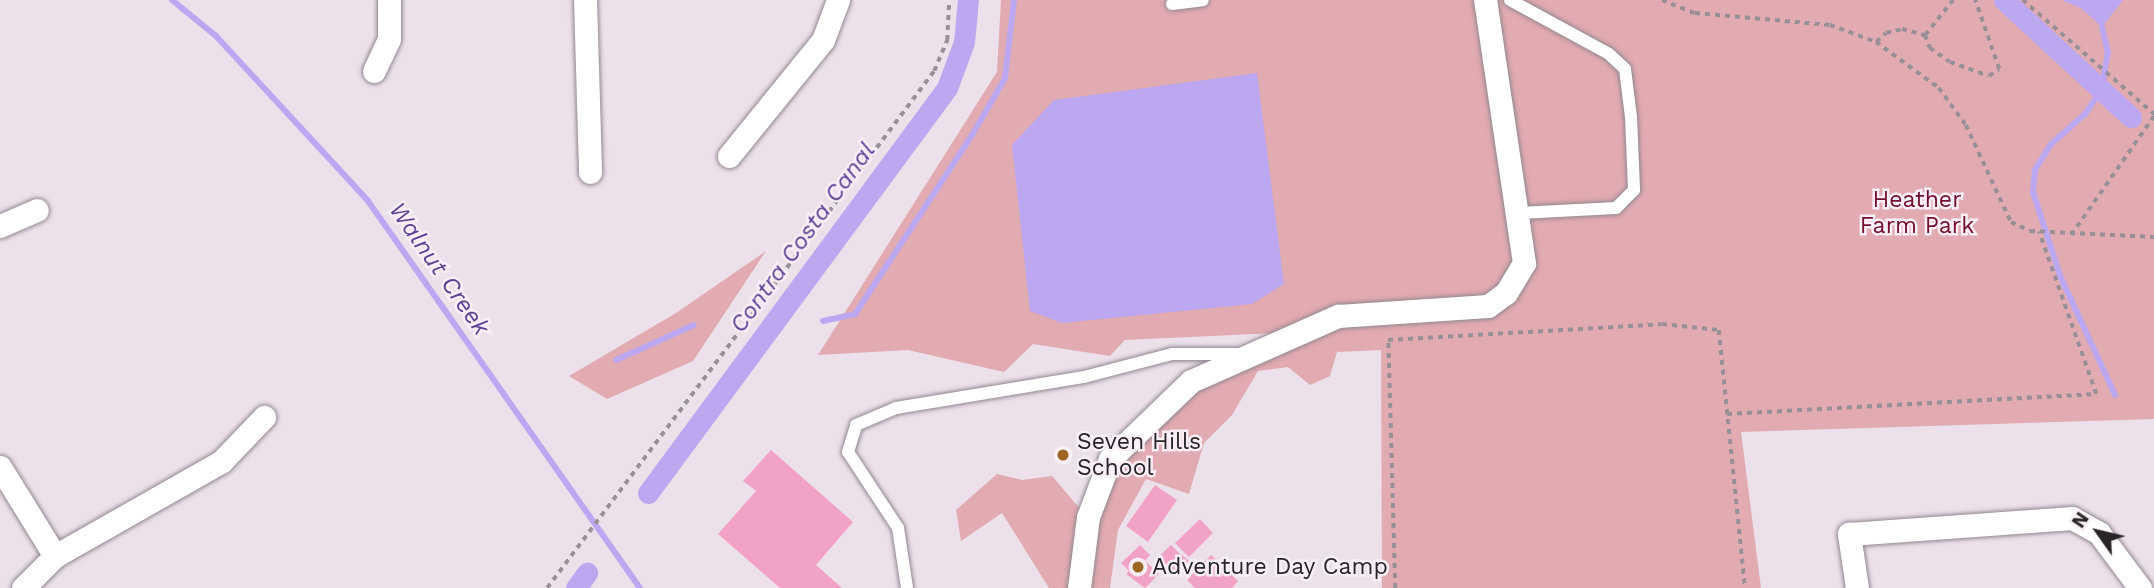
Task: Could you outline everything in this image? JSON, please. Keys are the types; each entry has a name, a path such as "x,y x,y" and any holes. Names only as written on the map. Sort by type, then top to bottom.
{"street":[{"path":"374,71 389,40 389,0"},
{"path":"585,0 590,172"},
{"path":"729,156 823,40 838,0"},
{"path":"1080,588 1088,517 1110,460 1191,381 1338,316 1488,306 1506,293 1524,263 1519,213 1485,0"},
{"path":"0,226 37,210"},
{"path":"23,588 55,556 222,461 264,417"},
{"path":"0,467 55,556"},
{"path":"1857,588 1849,534 2072,518 2099,533 2140,588"}],"lane":[{"path":"1172,4 1202,0"},
{"path":"1510,0 1609,54 1625,69 1633,166 1634,190 1616,208 1519,213"},
{"path":"907,588 898,528 848,452 856,425 896,408 1084,377 1172,354 1251,354"}],"path":[{"path":"547,588 934,71 947,40 948,0"},
{"path":"1662,0 1695,13 1830,25 1876,42 1939,88 1966,125 2011,222 2039,232 2154,237"},
{"path":"1925,35 1953,0"},
{"path":"1925,35 1930,48 1950,62 1989,76 1999,69 1975,0"},
{"path":"2023,0 2154,115 2071,235"},
{"path":"1876,42 1886,33 1902,29 1925,35"},
{"path":"1727,414 2096,394 2039,232"},
{"path":"1395,588 1388,340 1662,324 1718,330 1745,588"}],"green space":[{"name":"Heather Farm Park","path":"1001,0 2154,0 2154,419 1741,432 1761,588 1382,588 1381,350 1337,352 1330,376 1310,385 1288,367 1258,371 1232,415 1204,443 1189,494 1146,479 1118,530 1110,588 1049,588 1002,513 961,541 956,510 997,474 1022,480 1052,476 1087,517 1110,459 1191,381 1276,333 1125,340 1110,356 1033,344 1004,372 908,350 818,355 997,72"},
{"path":"766,251 693,361 607,399 569,376 676,313"}],"shaded area":[{"path":"2062,0 2123,0 2102,27 2081,8"},
{"path":"1257,73 1284,284 1252,304 1062,323 1030,311 1012,145 1054,100"}],"building":[{"path":"771,450 853,522 816,565 842,588 780,588 718,534 756,491 743,481"},
{"path":"1155,485 1177,500 1148,542 1126,526"},
{"path":"1200,519 1213,533 1189,557 1175,543"},
{"name":"Adventure Day Camp","path":"1140,545 1150,555 1145,561 1159,574 1145,588 1126,574 1129,571 1121,563"},
{"path":"1171,545 1180,554 1167,566 1158,557"},
{"path":"1181,554 1189,561 1176,574 1169,567"},
{"path":"1211,555 1238,581 1232,588 1195,588 1187,580"}],"waterway":[{"name":"Walnut Creek","path":"172,0 216,36 368,201 640,588"},
{"name":"Contra Costa Canal","path":"648,493 947,88 964,42 968,0"},
{"path":"823,321 855,314 972,135 1005,78 1014,0"},
{"path":"2004,0 2131,117"},
{"path":"2102,27 2108,52 2101,90 2086,113 2051,144 2035,170 2033,192 2061,278 2115,395"},
{"path":"616,360 694,325"},
{"name":"Contra Costa Canal","path":"576,588 587,573"}],"place":[{"name":"Seven Hills School","path":"1063,455"},
{"name":"Adventure Day Camp","path":"1138,567"}]}
